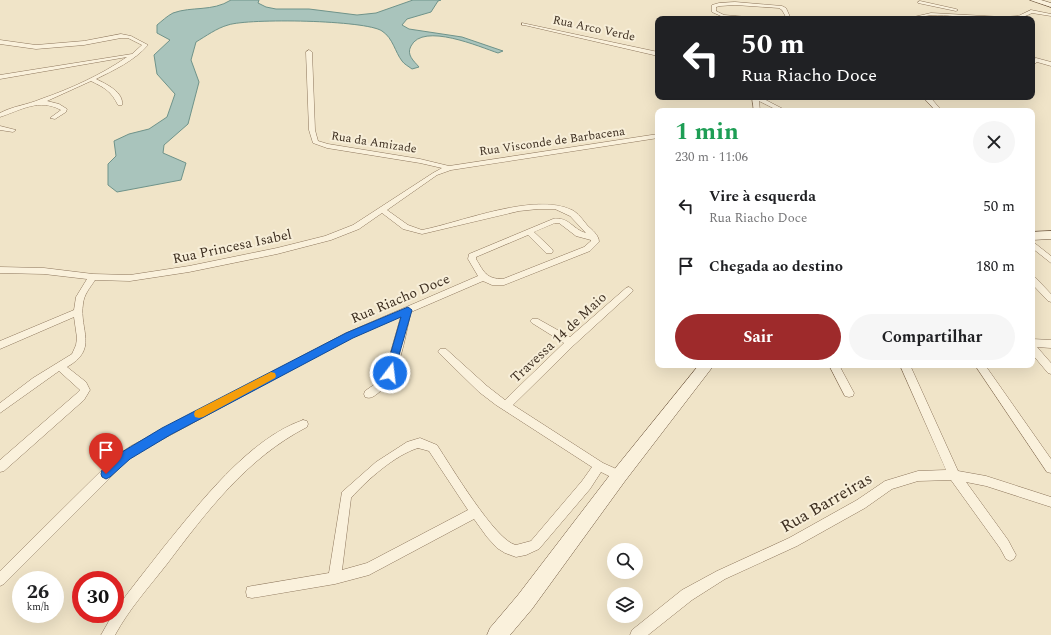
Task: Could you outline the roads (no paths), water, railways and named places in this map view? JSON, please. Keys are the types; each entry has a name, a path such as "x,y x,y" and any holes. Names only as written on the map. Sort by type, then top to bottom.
{"main road":[{"path":"1033,0 1051,5"},
{"path":"1035,236 1051,235"},
{"path":"497,635 525,602 619,476 705,368"}],"street":[{"path":"723,16 714,12 714,6 718,3 733,2 780,7 784,9 788,16"},
{"path":"920,2 978,16"},
{"path":"1022,16 1031,11 1051,15"},
{"path":"921,16 931,14 965,16"},
{"name":"Rua Arco Verde","path":"524,24 655,53"},
{"path":"0,42 36,47 84,44 121,36 129,37 145,45 143,48 110,70 49,99 16,108 0,115"},
{"name":"Rua da Amizade","path":"309,52 312,130 315,142 327,146 420,161 449,168"},
{"path":"0,77 132,55"},
{"path":"1035,61 1051,64"},
{"path":"91,79 104,84 112,91 119,100 120,104"},
{"path":"761,100 778,108"},
{"path":"930,100 937,108"},
{"path":"34,104 52,104 64,109 62,114 54,118"},
{"path":"0,128 13,130"},
{"name":"Rua Visconde de Barbacena","path":"449,168 655,136"},
{"name":"Rua Princesa Isabel","path":"1,269 44,271 93,277 144,277 276,251 342,234 356,228 435,174 449,168"},
{"path":"382,210 404,227 422,232 530,206 552,206 570,212 595,238"},
{"path":"557,220 579,234 595,238 595,242 587,249 512,279 498,283 488,281 483,278 472,259 472,256 557,220"},
{"path":"529,231 549,251"},
{"path":"1035,247 1051,260"},
{"path":"0,409 75,356 79,351 82,332 79,300 82,291 93,277"},
{"name":"Rua Riacho Doce","path":"0,580 106,474 135,449 349,335 483,278"},
{"path":"1035,282 1051,299"},
{"name":"Travessa 14 de Maio","path":"507,405 570,342 630,290"},
{"path":"369,394 382,385 390,373 408,310"},
{"path":"0,345 79,311"},
{"path":"535,321 570,342"},
{"path":"1035,343 1051,344"},
{"path":"1035,351 1051,370"},
{"path":"443,352 483,389 502,403 599,466 619,476"},
{"path":"0,467 80,397 85,390 82,385 59,366"},
{"path":"836,368 849,393"},
{"path":"906,368 954,475 1000,538 1010,555"},
{"path":"982,368 1051,468"},
{"path":"108,635 132,598 205,506 229,480 261,451 286,432 303,424"},
{"path":"335,578 346,496 379,465 413,444 423,443 433,448 476,512 501,544 509,550 524,550 535,545 586,484 599,466"},
{"name":"Rua Barreiras","path":"637,635 687,595 705,584 721,575 793,542 855,507 888,486 918,476 954,475 986,481 1051,502"},
{"path":"252,592 335,578 369,570 476,512"}],"water":[{"path":"231,0 259,0 258,3 266,7 276,9 309,9 357,15 376,13 413,0 441,0 438,1 431,12 407,19 402,25 409,29 462,37 503,51 498,53 452,38 427,36 417,39 411,46 409,52 410,55 419,67 412,69 402,61 389,37 382,31 372,27 354,24 307,21 259,21 224,26 196,42 191,60 199,82 188,124 164,145 163,153 186,163 181,180 117,192 108,185 108,164 116,156 114,141 129,134 149,129 167,117 175,94 157,74 154,55 170,40 157,33 157,25 173,13 209,8 224,4"}]}
